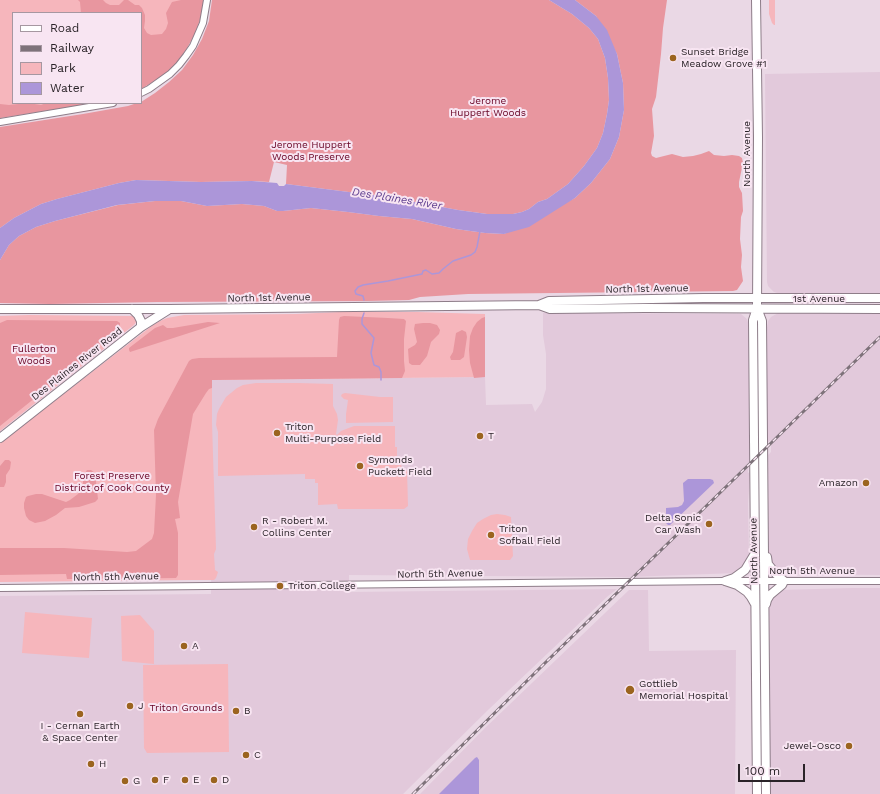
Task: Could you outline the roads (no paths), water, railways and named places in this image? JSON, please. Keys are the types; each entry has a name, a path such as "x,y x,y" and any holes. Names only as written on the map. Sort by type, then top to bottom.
{"main road":[{"name":"North Avenue","path":"756,0 758,137 757,308 753,320 757,794"},
{"name":"1st Avenue","path":"757,298 880,298"},
{"name":"North 1st Avenue","path":"539,305 549,301 757,298"},
{"name":"North 1st Avenue","path":"0,310 539,305 550,309 757,308"},
{"name":"North Avenue","path":"757,308 762,321 766,794"},
{"name":"1st Avenue","path":"757,308 880,309"},
{"path":"132,309 141,320 141,327"},
{"name":"Des Plaines River Road","path":"0,438 141,327 168,309"},
{"path":"764,544 768,564 784,581 782,585 770,595 767,600 765,610"},
{"path":"725,581 734,578 745,570 755,553"},
{"path":"725,581 736,585 747,592 756,605"}],"street":[{"path":"142,92 170,74 186,56 193,46 203,24 207,0"},
{"path":"0,122 107,104"},
{"name":"North 5th Avenue","path":"0,588 725,581 880,581"}],"water":[{"name":"Des Plaines River","path":"549,0 575,0 596,16 607,30 617,54 623,83 624,110 619,137 610,159 591,183 575,198 529,227 504,234 485,233 456,229 412,219 311,208 277,211 264,206 242,204 207,206 181,201 155,201 117,205 36,227 19,236 9,245 0,260 0,228 14,218 41,204 57,199 136,180 201,182 252,181 277,183 279,186 284,186 286,184 388,197 487,214 513,214 529,209 538,202 547,199 568,184 584,166 597,148 603,133 609,100 605,58 598,39 589,28 572,14"},
{"path":"688,479 710,479 713,480 714,483 670,525 668,525 666,523 666,508 678,507 682,505 684,501 683,483"},
{"path":"477,757 479,760 479,794 439,794 475,758"}],"waterway":[{"path":"364,300 363,296 356,294 355,291 358,287 422,274 423,271 426,270 432,274 439,273 453,261 471,255 475,252 477,247 480,231"},
{"path":"364,313 362,324 374,338 371,353 374,365 379,367 381,372 381,380"}],"railway":[{"path":"413,794 546,662 880,337"}],"place":[{"name":"Sunset Bridge Meadow Grove #1","path":"673,58"},
{"name":"Triton Multi-Purpose Field","path":"277,433"},
{"name":"T","path":"480,436"},
{"name":"Symonds Puckett Field","path":"360,466"},
{"name":"Amazon","path":"866,483"},
{"name":"Delta Sonic Car Wash","path":"709,524"},
{"name":"R - Robert M. Collins Center","path":"254,527"},
{"name":"Triton Sofball Field","path":"491,535"},
{"name":"Triton College","path":"280,586"},
{"name":"A","path":"184,646"},
{"name":"Gottlieb Memorial Hospital","path":"630,690"},
{"name":"J","path":"130,706"},
{"name":"B","path":"236,711"},
{"name":"I - Cernan Earth & Space Center","path":"80,714"},
{"name":"Jewel-Osco","path":"849,746"},
{"name":"C","path":"246,755"},
{"name":"H","path":"91,764"},
{"name":"F","path":"155,780"},
{"name":"E","path":"185,780"},
{"name":"D","path":"214,780"},
{"name":"G","path":"125,781"}],"park label":[{"name":"Jerome Huppert Woods","path":"488,106"},
{"name":"Jerome Huppert Woods Preserve","path":"311,150"},
{"name":"Fullerton Woods","path":"34,354"},
{"name":"Forest Preserve District of Cook County","path":"112,482"},
{"name":"Triton Grounds","path":"186,708"}]}
